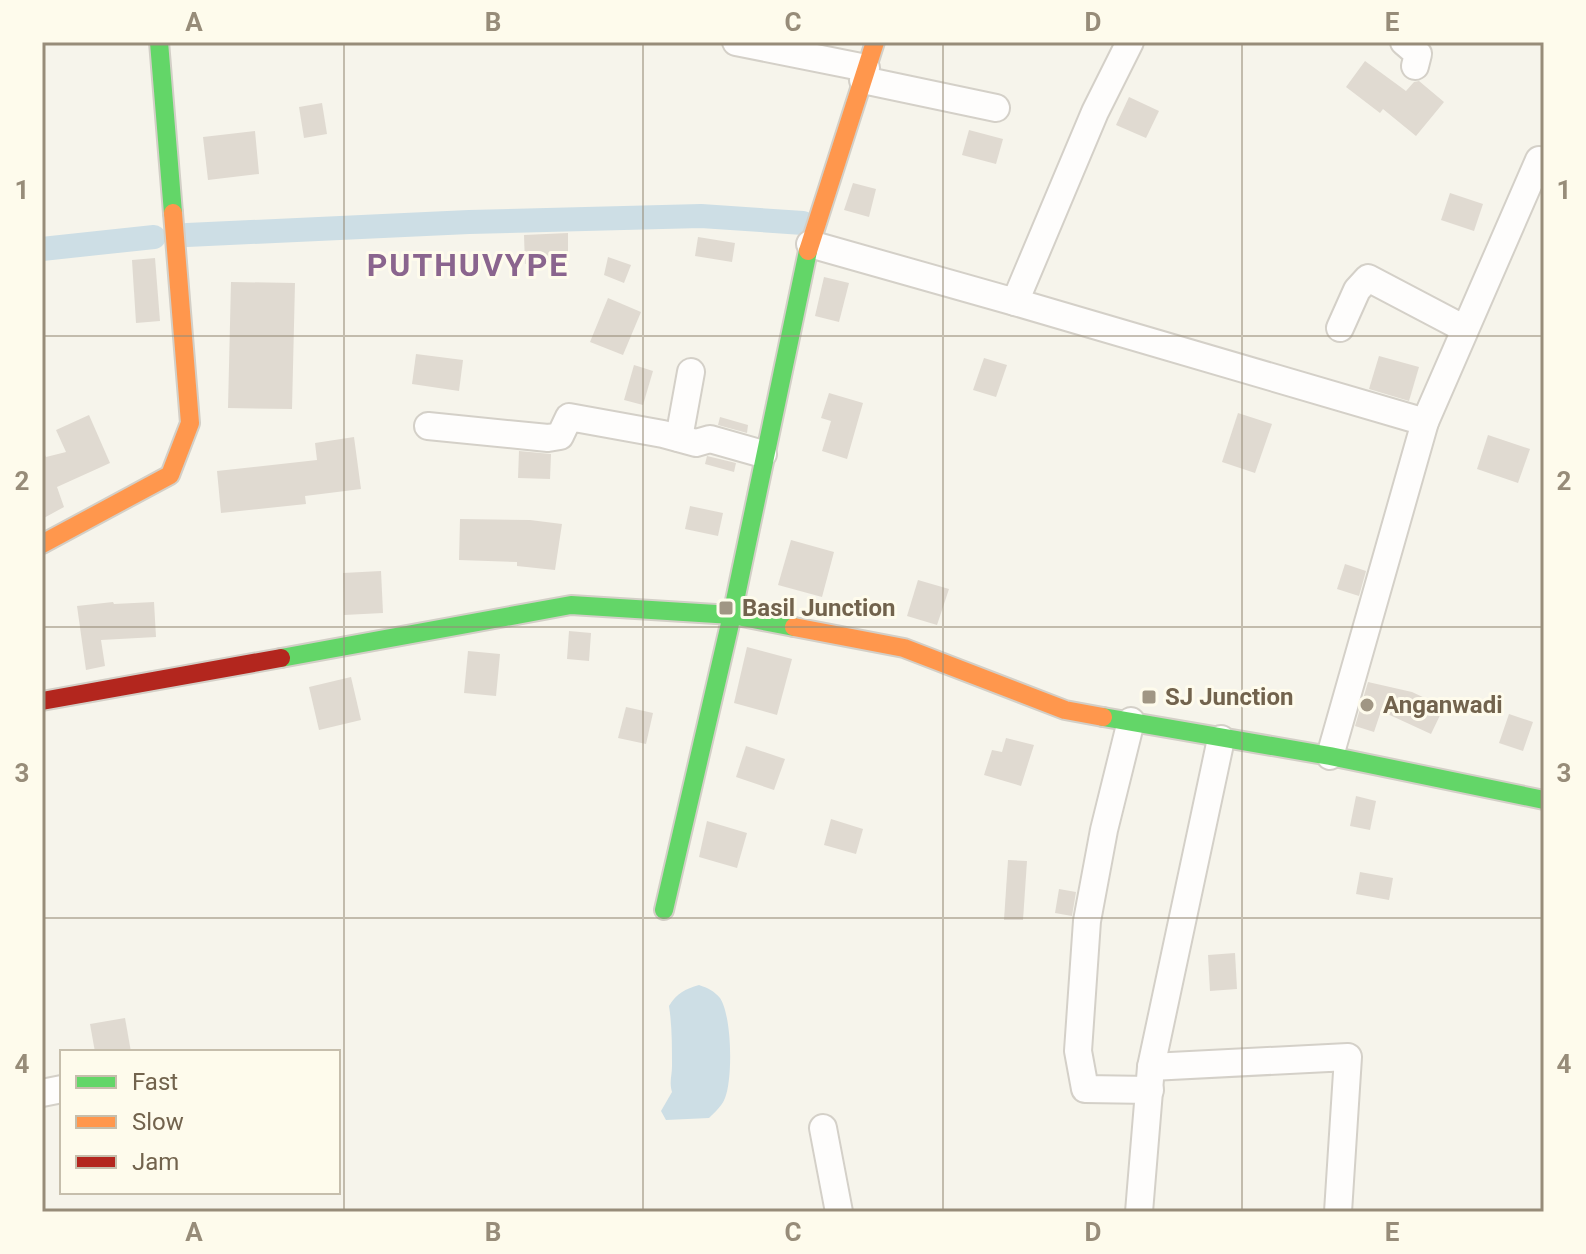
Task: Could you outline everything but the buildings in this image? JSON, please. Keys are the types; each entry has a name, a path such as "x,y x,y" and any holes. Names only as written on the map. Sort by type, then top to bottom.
{"main road":[{"path":"42,544 170,475 190,423 159,42"},
{"path":"664,910 732,615 763,454 810,244 875,42"},
{"path":"42,701 571,605 732,615 904,648 1065,710 1330,756 1544,800"}],"street":[{"path":"736,42 996,108"},
{"path":"1015,302 1095,112 1130,42"},
{"path":"1404,42 1418,54 1415,66"},
{"path":"1330,756 1425,422 1453,361 1463,328 1539,160"},
{"path":"810,244 1425,422"},
{"path":"1340,328 1357,290 1368,278 1381,282 1463,328"},
{"path":"679,438 691,372"},
{"path":"428,426 548,438 560,436 569,417 696,443 710,439 763,454"},
{"path":"1131,721 1104,830 1087,921 1078,1051 1085,1089 1348,1057 1338,1212"},
{"path":"1139,1212 1151,1079 1221,739"},
{"path":"823,1128 839,1212"}],"shaded area":[{"path":"699,985 715,993 724,1007 730,1047 728,1089 722,1104 709,1118 666,1120 661,1111 672,1092 669,1006 682,992"}],"waterway":[{"path":"187,235 469,222 701,216 803,223"},
{"path":"42,249 154,237"}],"traffic: fast":[{"path":"159,42 173,213"},
{"path":"664,910 732,615 808,251"},
{"path":"281,658 571,605 732,615 794,627"},
{"path":"1103,717 1330,756 1544,800"}],"traffic: slow":[{"path":"808,251 875,42"},
{"path":"42,544 170,475 190,423 173,213"},
{"path":"794,627 904,648 1065,710 1103,717"}],"traffic: jam":[{"path":"42,701 281,658"}],"place":[{"name":"Basil Junction","path":"726,608"},
{"name":"SJ Junction","path":"1149,697"},
{"name":"Anganwadi","path":"1367,705"}],"district":[{"name":"PUTHUVYPE","path":"468,265"}]}
